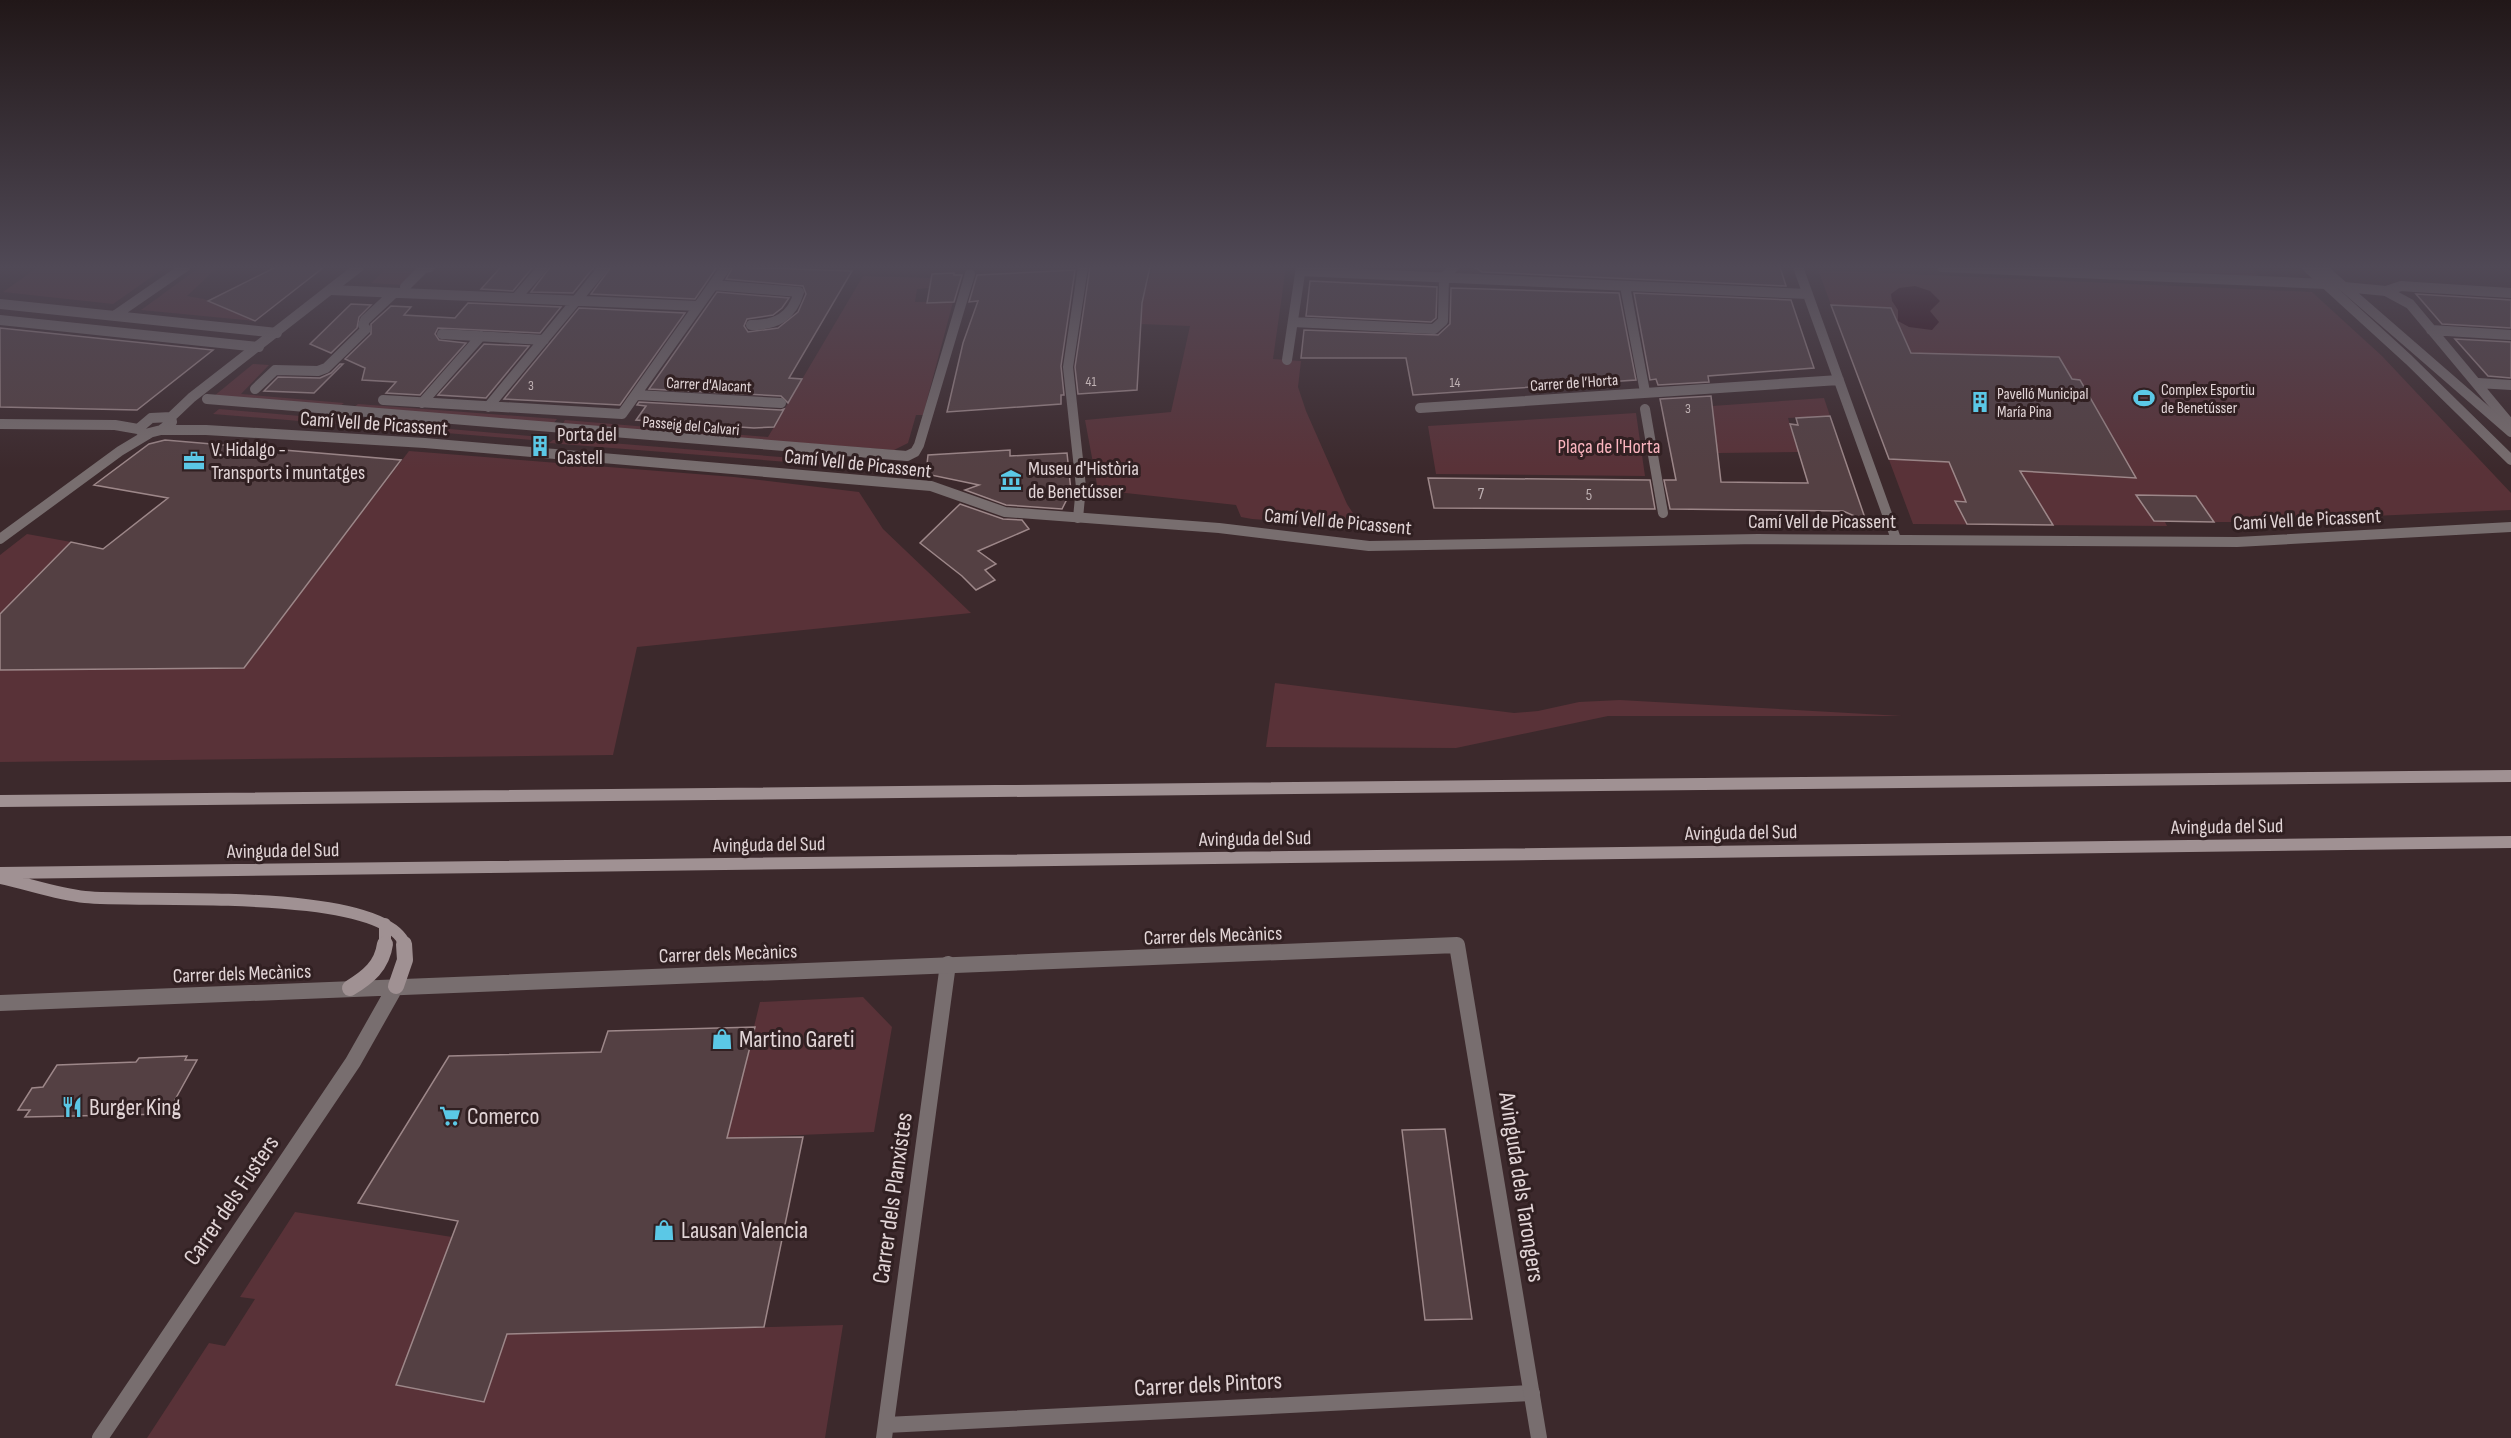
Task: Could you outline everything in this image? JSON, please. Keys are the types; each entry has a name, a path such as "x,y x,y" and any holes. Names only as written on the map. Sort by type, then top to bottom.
{"main road":[{"path":"0,801 2511,776"},
{"name":"Avinguda del Sud","path":"0,873 2511,842"},
{"path":"0,877 85,897 309,905 346,909 370,915 399,934 407,950 405,965 396,986"},
{"path":"350,988 378,967 388,946 386,924"}],"street":[{"path":"135,334 259,347"},
{"path":"120,451 140,427 191,398 276,334"},
{"path":"255,388 275,370 318,371 326,368 361,334"},
{"path":"444,334 544,340"},
{"path":"488,407 549,334"},
{"path":"637,395 679,334"},
{"name":"Passeig del Calvari","path":"207,399 907,456 915,452 920,445 952,334"},
{"path":"1071,334 1068,367 1071,420 1082,492 1082,507 1078,518"},
{"path":"1287,360 1291,334"},
{"path":"1634,334 1645,392"},
{"path":"1822,334 1896,539"},
{"path":"2380,334 2480,427 2511,460"},
{"path":"2397,334 2511,432"},
{"path":"2435,334 2511,425"},
{"path":"422,403 481,336"},
{"name":"Carrer de l’Horta","path":"1420,408 1839,380"},
{"path":"2478,383 2511,385"},
{"name":"Passeig del Calvari","path":"383,400 610,416 625,412 637,395"},
{"name":"Carrer d'Alacant","path":"637,395 781,403"},
{"path":"0,539 120,451 150,433 162,430 191,398"},
{"path":"1645,409 1663,513"},
{"name":"Camí Vell de Picassent","path":"157,416 206,430"},
{"path":"0,424 115,425 140,427 150,433"},
{"name":"Camí Vell de Picassent","path":"162,430 206,430 472,447 931,486 1005,512 1219,528 1369,546 1735,539 2237,542 2511,527"},
{"name":"Carrer dels Mecànics","path":"0,1002 1457,945"},
{"name":"Avinguda dels Tarongers","path":"1457,945 1539,1438"},
{"name":"Carrer dels Planxistes","path":"885,1431 948,964"},
{"name":"Carrer dels Fusters","path":"100,1438 353,1062 396,986"},
{"name":"Carrer dels Pintors","path":"885,1431 1532,1393"}],"green space":[{"path":"829,334 944,334 923,415 916,415 908,443 894,450 562,425 565,420 768,437"},
{"path":"1188,334 1277,334 1273,359 1301,361 1298,387 1306,411 1347,504 1362,527 1252,519 1241,517 1236,505 1098,490 1085,420 1171,412"},
{"name":"Complex Esportiu de Benetússer","path":"1842,334 2358,334 2382,356 2511,493 2511,510 2237,522 2165,522 2167,526 1913,524"},
{"path":"253,364 269,365 241,394 344,403 339,407 214,396"},
{"path":"1824,398 1830,416 1788,418 1798,452 1718,453 1712,406"},
{"path":"358,404 557,419 553,424 353,408"},
{"path":"219,409 535,438 532,440 213,414"},
{"name":"Plaça de l'Horta","path":"1636,413 1645,476 1436,474 1428,426"},
{"path":"562,439 879,465 877,469 549,443"},
{"path":"409,451 734,477 859,492 883,529 971,613 637,647 613,755 0,762 0,670 244,668"},
{"path":"27,534 71,542 0,614 0,555"},
{"path":"1275,683 1514,713 1538,711 1579,702 1620,700 1902,716 1608,716 1456,748 1266,747"},
{"path":"863,997 892,1027 874,1132 727,1138 760,1002"},
{"path":"295,1212 452,1237 396,1385 484,1402 507,1334 843,1325 825,1438 147,1438 209,1343 225,1346 255,1299 240,1297"}],"building":[{"path":"0,334 59,334 213,350 137,410 0,407"},
{"path":"320,334 351,334 331,353 310,344"},
{"path":"371,334 435,334 439,340 466,343 420,395 386,393 396,382 362,380 365,368 345,359"},
{"path":"557,334 670,334 620,405 504,399"},
{"path":"687,334 815,334 789,378 802,379 788,403 781,396 649,389"},
{"path":"966,334 1066,334 1061,366 1064,395 1061,395 1061,404 947,412"},
{"path":"1080,334 1140,334 1137,390 1078,394 1075,367"},
{"path":"1304,334 1627,334 1636,380 1413,395 1406,358 1301,358"},
{"path":"1642,334 1803,334 1814,368 1708,376 1709,382 1658,385 1656,379 1650,380"},
{"name":"Pavelló Municipal María Pina","path":"1842,334 1903,334 1911,353 2059,357 2072,379 2080,380 2136,478 2020,471 2053,525 1967,524 1955,501 1966,502 1949,462 1889,459"},
{"path":"2455,339 2511,342 2511,378 2488,376"},
{"path":"484,344 529,346 486,398 438,395"},
{"path":"343,364 314,393 264,391 278,377 320,378 331,373"},
{"path":"1711,396 1721,482 1808,483 1790,424 1798,425 1796,418 1830,416 1866,521 1843,511 1670,509 1664,480 1676,480 1660,399"},
{"path":"639,402 784,409 774,427 754,428 636,420 646,406 637,405"},
{"path":"165,440 401,460 244,668 0,670 0,614 71,542 103,549 168,498 94,485 149,444"},
{"name":"Museu d'Història de Benetússer","path":"1010,450 1010,456 1067,453 1071,491 1062,509 1006,505 965,490 979,485 926,474 928,455"},
{"path":"1428,478 1650,480 1655,509 1434,508"},
{"path":"2136,495 2196,496 2214,522 2154,521"},
{"path":"960,504 1003,519 1022,520 1029,529 978,551 996,564 985,570 995,580 976,590 920,543"},
{"path":"755,1027 727,1138 803,1137 764,1327 507,1334 484,1402 396,1385 458,1221 358,1203 449,1056 601,1052 608,1031"},
{"path":"187,1056 185,1060 197,1060 167,1114 25,1117 30,1110 18,1110 32,1088 43,1087 57,1065 136,1062 139,1058"},
{"path":"1445,1129 1472,1319 1425,1320 1402,1130"}],"place":[{"name":"Complex Esportiu de Benetússer","path":"2144,398"},
{"name":"Pavelló Municipal María Pina","path":"1980,402"},
{"name":"Porta del Castell","path":"540,446"},
{"name":"V. Hidalgo - Transports i muntatges","path":"194,461"},
{"name":"Museu d'Història de Benetússer","path":"1011,480"},
{"name":"Martino Gareti","path":"722,1039"},
{"name":"Burger King","path":"72,1107"},
{"name":"Comerco","path":"450,1116"},
{"name":"Lausan Valencia","path":"664,1230"}]}
